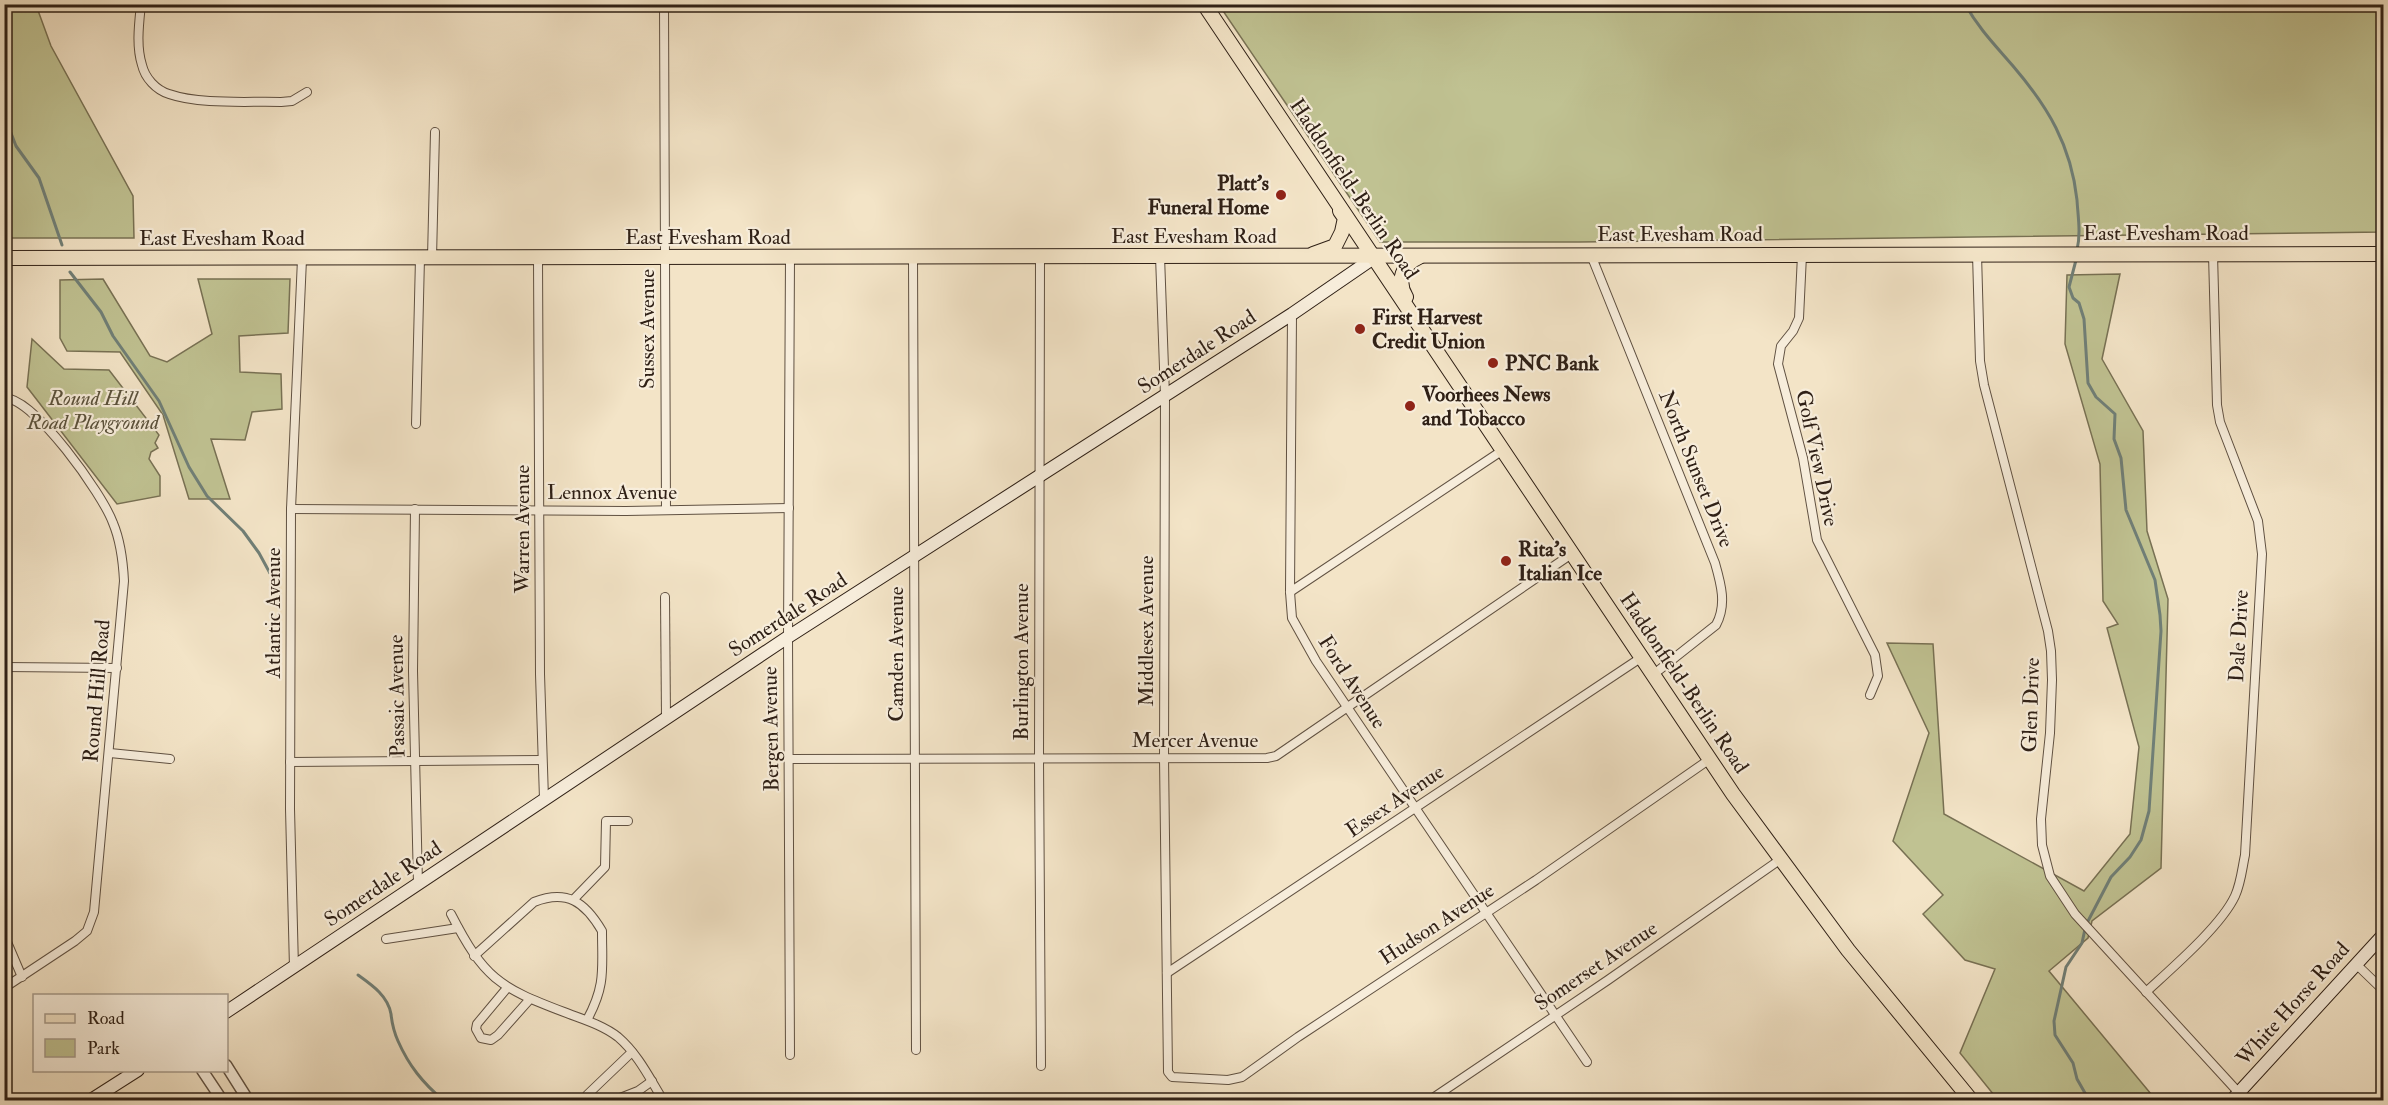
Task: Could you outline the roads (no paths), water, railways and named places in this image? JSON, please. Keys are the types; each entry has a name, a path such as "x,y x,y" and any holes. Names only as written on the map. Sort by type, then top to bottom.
{"main road":[{"name":"Haddonfield-Berlin Road","path":"1204,4 1710,759 1848,951 1971,1101"},
{"path":"1305,257 1335,246 1342,232 1345,218 1339,210 1340,206"},
{"name":"East Evesham Road","path":"4,258 538,259 2384,254"},
{"name":"Somerdale Road","path":"228,1011 788,637 1292,314 1375,257"},
{"path":"1405,302 1406,296 1402,291 1401,282 1402,274 1406,267 1419,257"},
{"name":"White Horse Road","path":"2235,1097 2384,934"},
{"path":"91,1101 136,1072"}],"street":[{"path":"141,4 139,43 141,65 147,78 167,94 210,100 281,102 292,101 307,92"},
{"path":"459,4 650,4"},
{"name":"Sussex Avenue","path":"664,4 666,510"},
{"path":"416,424 435,132"},
{"name":"Glen Drive","path":"1977,254 1980,361 1984,385 2048,631 2051,651 2050,733 2041,819 2045,860 2050,876 2075,914 2146,992 2235,1097"},
{"name":"Dale Drive","path":"2146,992 2198,943 2227,909 2240,880 2245,855 2262,554 2258,521 2220,422 2217,405 2213,254"},
{"name":"North Sunset Drive","path":"1591,255 1715,563 1722,589 1721,616 1716,625 1654,674"},
{"name":"Golf View Drive","path":"1802,255 1798,318 1793,331 1780,346 1778,364 1803,458 1817,540 1875,655 1878,676 1870,695"},
{"name":"Middlesex Avenue","path":"1160,256 1165,396 1164,758 1168,1072 1172,1077"},
{"name":"Bergen Avenue","path":"790,258 788,637 790,1054"},
{"name":"Camden Avenue","path":"913,258 916,1050"},
{"name":"Burlington Avenue","path":"1040,258 1041,1066"},
{"name":"Atlantic Avenue","path":"294,968 290,762 291,509 302,259"},
{"name":"Warren Avenue","path":"538,259 544,800"},
{"name":"Ford Avenue","path":"1292,314 1290,592 1292,618 1298,632 1347,707 1587,1062"},
{"name":"Round Hill Road","path":"4,398 20,402 35,414 96,490 114,524 122,554 124,581 94,912 87,931 4,988"},
{"path":"1290,592 1503,450"},
{"name":"Lennox Avenue","path":"291,509 789,508"},
{"name":"Passaic Avenue","path":"415,509 413,671 418,884"},
{"name":"Mercer Avenue","path":"790,759 1275,756 1573,553"},
{"path":"664,597 666,718"},
{"name":"Essex Avenue","path":"1167,973 1416,810 1642,657"},
{"path":"4,667 117,668"},
{"path":"110,753 170,759"},
{"name":"Hudson Avenue","path":"1172,1077 1228,1080 1242,1077 1710,759"},
{"path":"290,762 543,760"},
{"path":"574,899 605,867 606,821 628,821"},
{"name":"Somerset Avenue","path":"1430,1101 1781,859"},
{"path":"474,956 534,902 546,897 574,899 602,931 601,989 587,1020"},
{"path":"451,914 474,956 490,975 507,988 530,999 587,1020 609,1031 632,1052 663,1101"},
{"path":"386,939 458,928"},
{"path":"4,935 22,977"},
{"path":"2356,964 2384,991"},
{"path":"507,988 477,1024 476,1029 481,1038 490,1040 498,1035 530,999"},
{"path":"586,1101 586,1095 632,1052"},
{"path":"228,1068 248,1101"},
{"path":"203,1072 222,1101"},
{"path":"615,1101 639,1091 652,1081"}],"waterway":[{"path":"1965,4 1982,29 2026,81 2056,128 2074,180 2079,225 2077,250"},
{"path":"4,115 16,146 39,178 62,245"},
{"path":"2076,260 2069,287 2073,298 2079,303 2084,319 2088,383 2096,397 2115,414 2114,439 2121,458 2126,510 2155,580 2161,631 2149,811 2141,840 2130,857 2111,877 2087,923"},
{"path":"70,272 101,312 113,336 159,401 189,467 207,496 243,531 259,553 278,588"},
{"path":"2085,929 2082,943 2066,967 2054,1021 2055,1035 2073,1063 2077,1079 2089,1100"},
{"path":"358,975 383,996 389,1008 393,1028 407,1058 423,1080 443,1100"}],"place":[{"name":"Platt's Funeral Home","path":"1281,195"},
{"name":"First Harvest Credit Union","path":"1360,329"},
{"name":"PNC Bank","path":"1493,363"},
{"name":"Voorhees News and Tobacco","path":"1410,406"},
{"name":"Rita's Italian Ice","path":"1506,561"}],"park label":[{"name":"Round Hill Road Playground","path":"93,410"}]}
